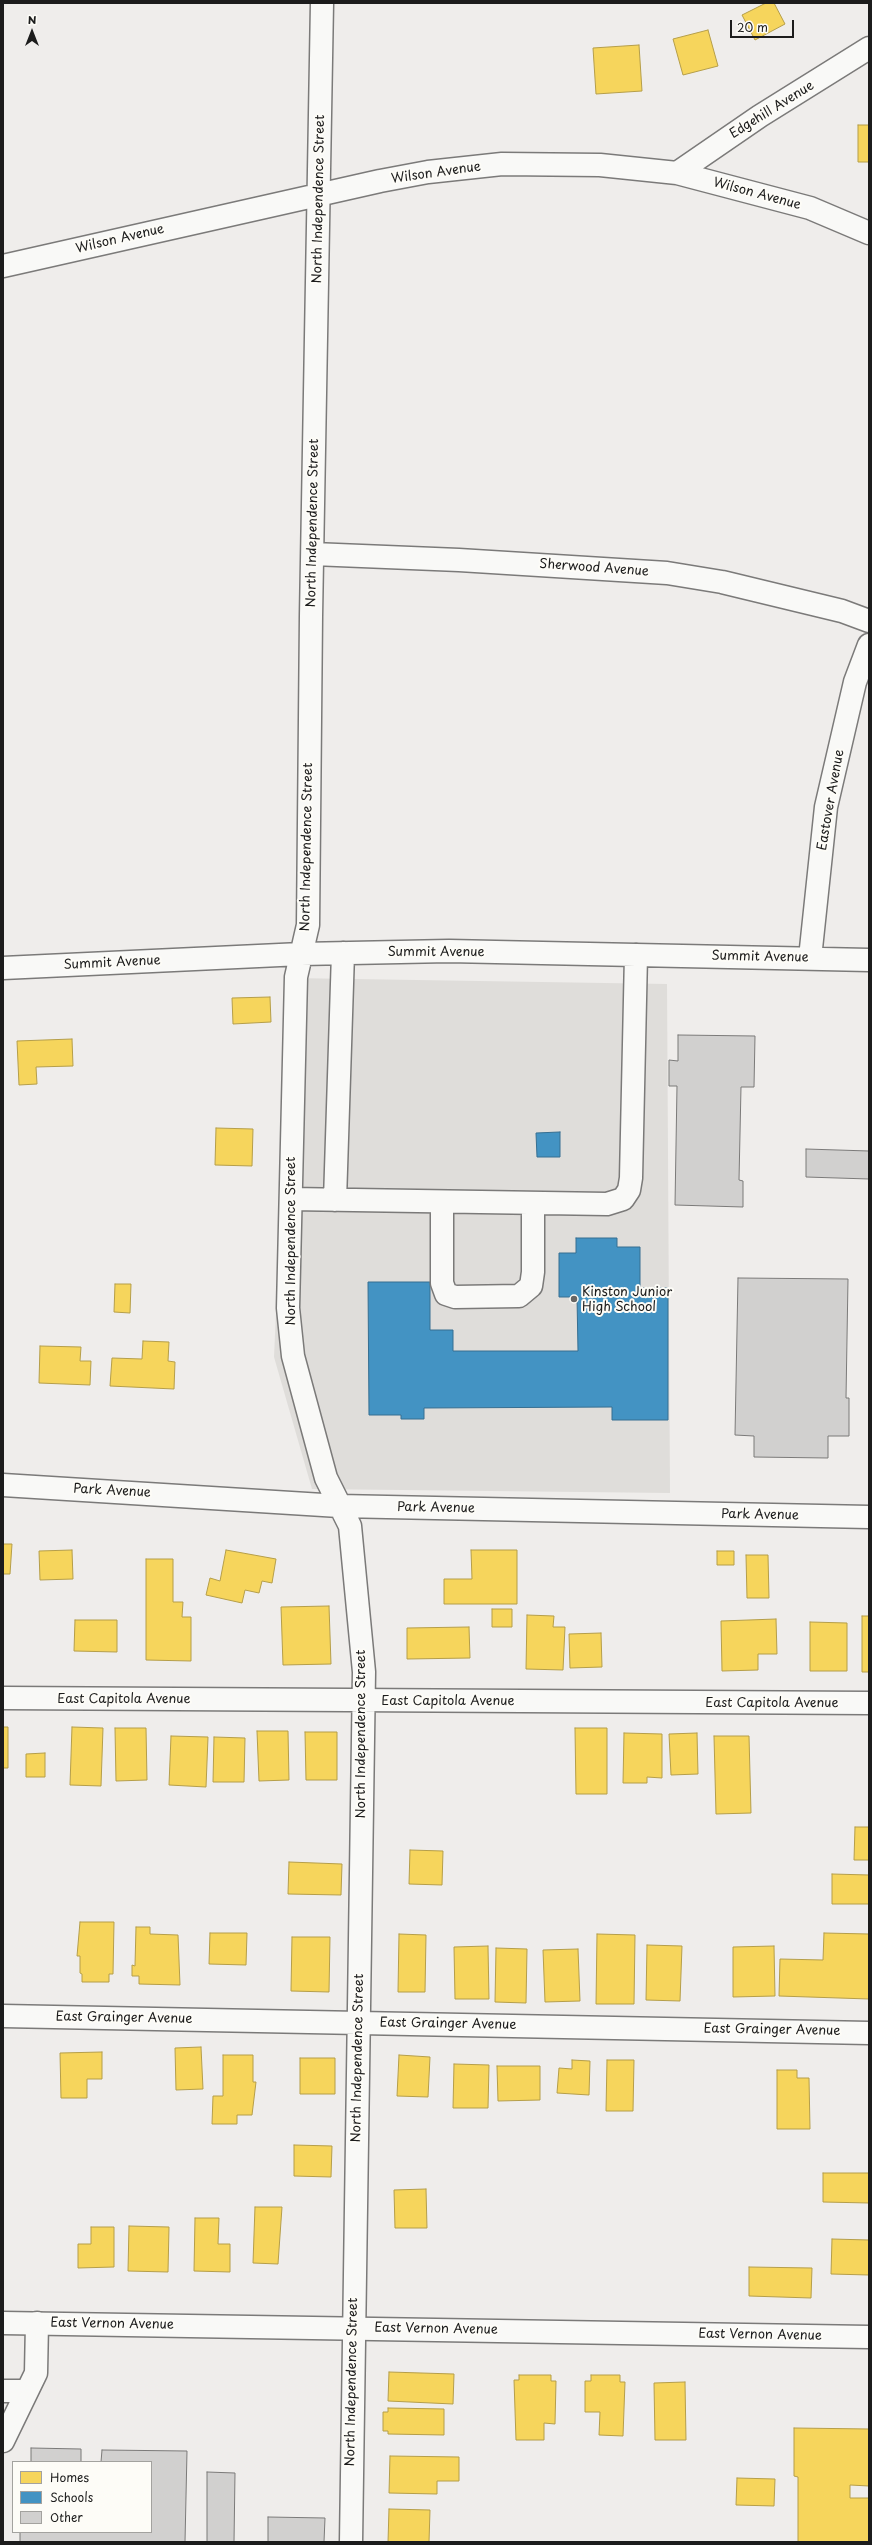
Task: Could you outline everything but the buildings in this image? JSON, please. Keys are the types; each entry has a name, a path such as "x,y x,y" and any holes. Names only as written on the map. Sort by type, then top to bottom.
{"street":[{"name":"North Independence Street","path":"322,3 308,925 296,977 288,1308 293,1356 326,1478 350,1526 364,1672 351,2542"},
{"name":"Edgehill Avenue","path":"677,173 760,116 869,48"},
{"name":"Wilson Avenue","path":"3,266 319,194 428,172 502,164 600,165 677,173 810,208 869,234"},
{"name":"Sherwood Avenue","path":"313,554 482,561 667,573 722,582 842,611 869,621"},
{"name":"Eastover Avenue","path":"810,958 826,807 855,682 869,645"},
{"name":"Summit Avenue","path":"3,968 301,954 449,951 869,960"},
{"path":"335,1200 343,953"},
{"path":"291,1199 607,1204 623,1199 629,1190 636,955"},
{"path":"442,1202 442,1284 446,1294 455,1297 519,1296 531,1286 533,1272 533,1203"},
{"name":"Park Avenue","path":"3,1485 339,1506 869,1517"},
{"name":"East Capitola Avenue","path":"3,1698 869,1703"},
{"name":"East Grainger Avenue","path":"3,2016 869,2032"},
{"name":"East Vernon Avenue","path":"3,2323 869,2337"},
{"path":"3,2440 36,2373 36,2323"},
{"path":"3,2390 27,2391"}],"shaded area":[{"path":"291,978 667,984 670,1493 312,1489 274,1357"}],"place":[{"name":"Kinston Junior High School","path":"574,1299"}]}
